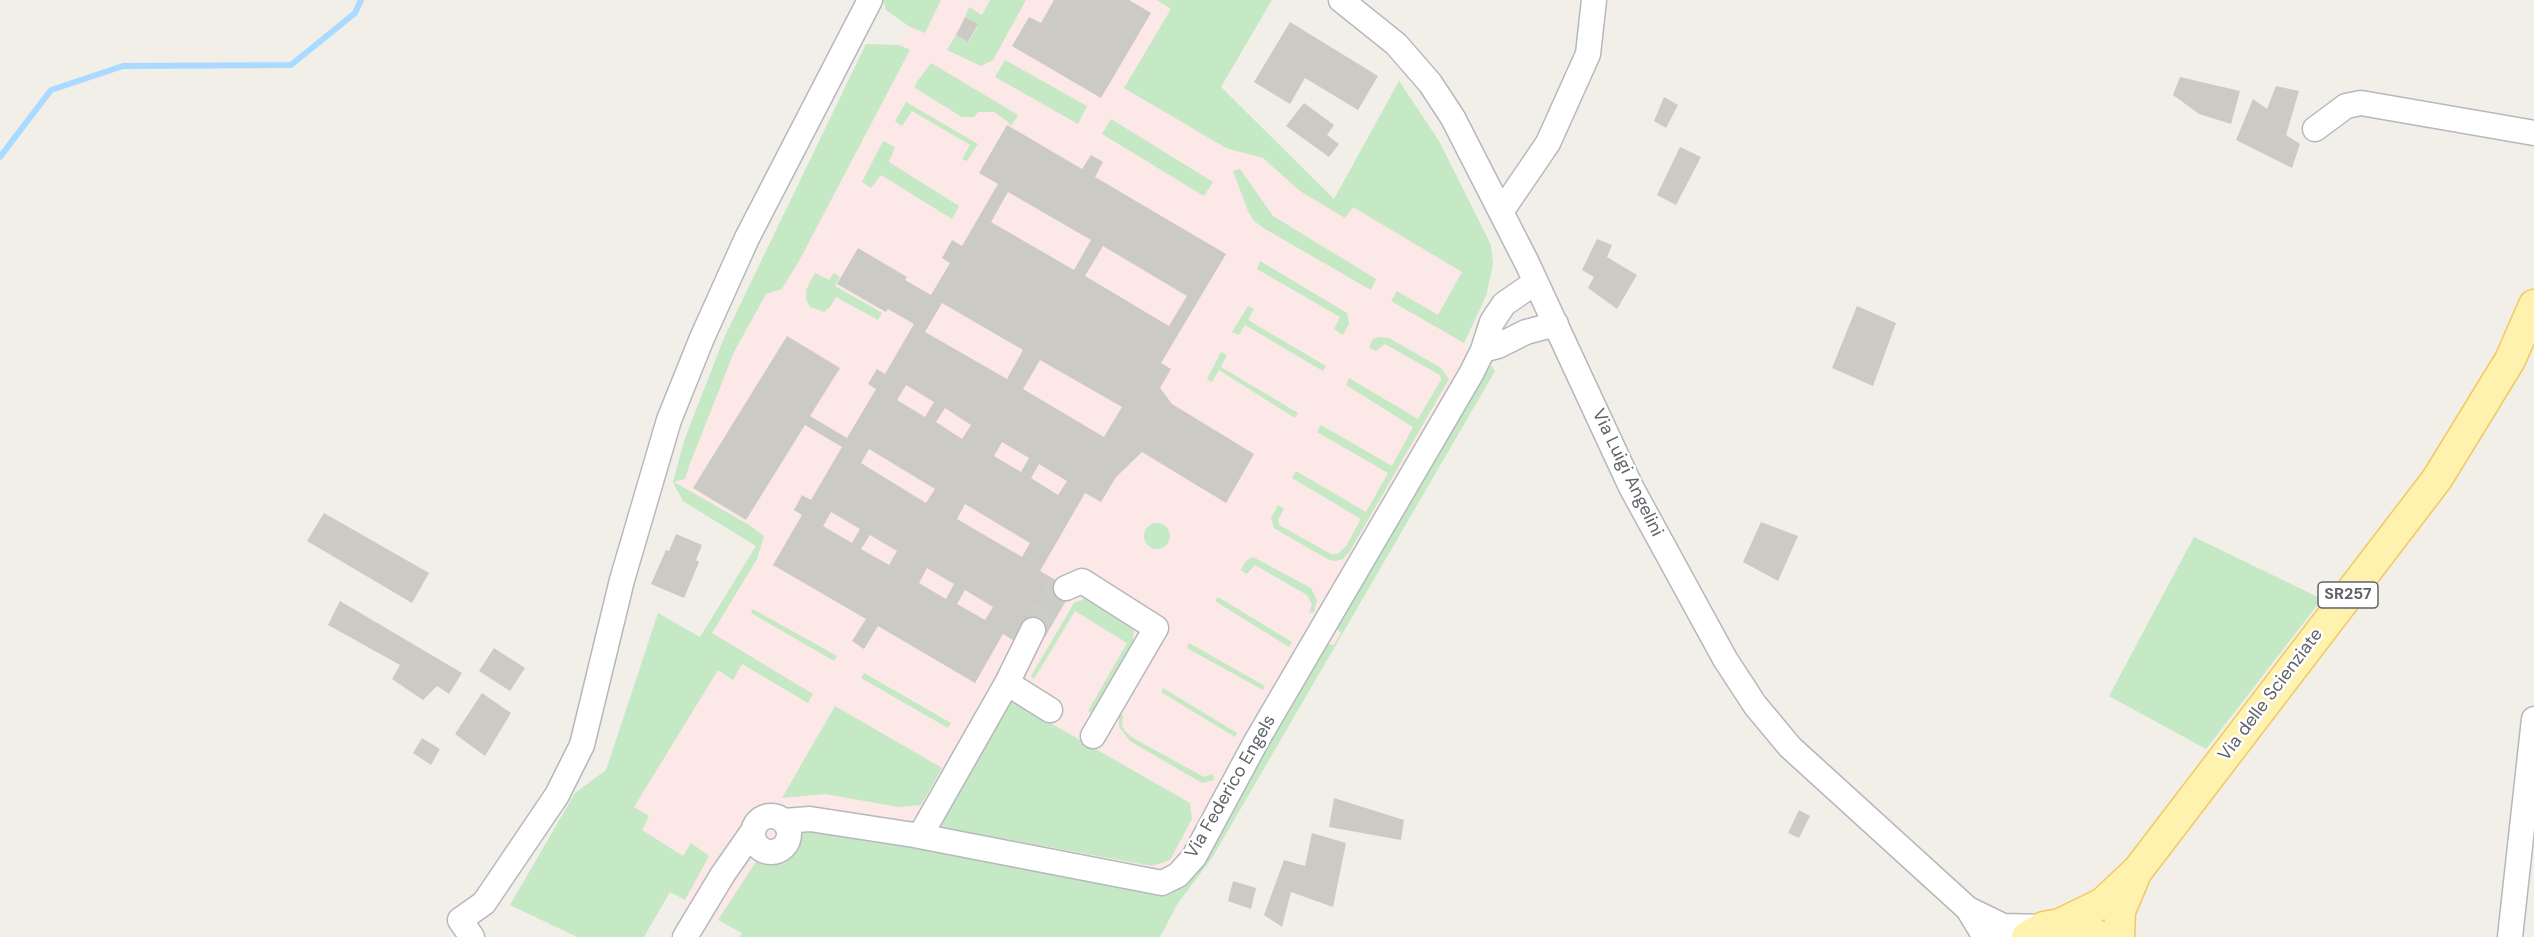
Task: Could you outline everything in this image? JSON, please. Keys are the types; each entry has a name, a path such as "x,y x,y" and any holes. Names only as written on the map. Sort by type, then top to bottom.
{"main road":[{"name":"Via delle Scienziate","path":"2044,929 2103,903 2138,870 2437,479 2510,360 2534,305"},
{"name":"Via delle Scienziate","path":"2119,937 2120,911 2138,870"},
{"path":"2044,929 2078,925 2100,937"}],"street":[{"path":"472,937 460,920 484,903 557,795 582,745 622,580 669,420 702,338 747,238 870,0"},
{"name":"Via Luigi Angelini","path":"1341,0 1396,44 1430,83 1453,118 1536,282 1631,487 1725,659 1755,705 1790,747 1968,909 2003,926 2044,929"},
{"path":"1501,212 1548,143 1579,74 1587,54 1594,0"},
{"path":"2315,129 2346,106 2361,103 2534,133"},
{"name":"Via Federico Engels","path":"787,829 810,819 920,836 1162,883 1178,875 1194,857 1257,740 1461,392 1483,350 1492,322 1504,304 1536,282"},
{"path":"1483,350 1498,346 1526,332 1556,324"},
{"path":"1066,588 1082,581 1156,628 1093,736"},
{"path":"920,836 1007,683 1033,630"},
{"path":"1007,683 1050,710"},
{"path":"2510,937 2534,719"},
{"path":"685,937 723,874 755,839 761,818 778,816 787,829 785,846 777,852 767,852 755,839"},
{"name":"Via Luigi Angelini","path":"1968,909 1985,937"}],"shaded area":[{"path":"883,0 1272,0 1221,87 1334,199 1399,81 1439,141 1491,245 1493,264 1486,296 1463,347 1491,365 1495,371 1212,858 1178,903 1160,937 740,937 742,933 670,892 644,937 577,937 510,905 575,793 606,770 658,613 700,637 756,546 683,501 673,482 684,441 724,338 866,44 899,45 910,27 886,10"}],"green space":[{"path":"883,0 941,0 925,33 910,27 886,10"},
{"path":"990,0 1026,0 993,60 981,66 947,50 956,35 969,42 978,25 965,17 969,7 982,15"},
{"path":"1157,0 1272,0 1221,87 1334,199 1399,81 1439,141 1491,245 1493,264 1486,296 1464,343 1391,301 1397,291 1438,315 1462,272 1353,207 1345,218 1300,191 1263,158 1226,148 1124,88 1171,9"},
{"path":"866,44 899,45 910,50 799,261 782,289 766,294 734,352 685,479 674,482 764,536 757,559 712,633 813,694 808,703 742,664 733,680 718,670 634,807 649,816 642,830 683,856 691,843 709,856 685,900 670,892 644,937 577,937 510,905 575,793 606,770 658,613 700,637 756,546 683,501 673,482 684,441 724,338"},
{"path":"1005,60 1087,106 1078,124 995,77"},
{"path":"931,63 1018,115 1011,126 994,112 978,112 974,117 962,117 915,88 916,83"},
{"path":"906,102 978,144 967,161 962,159 970,145 912,111 902,126 895,121"},
{"path":"1111,119 1213,182 1204,196 1102,134"},
{"path":"883,141 895,147 889,162 959,206 952,219 881,175 871,188 862,182"},
{"path":"1240,169 1273,216 1376,279 1371,290 1254,221 1233,171"},
{"path":"1260,261 1347,313 1349,323 1343,335 1334,329 1340,317 1257,269"},
{"path":"815,273 829,280 834,273 840,277 835,286 882,313 878,320 836,297 824,312 810,307 806,299 806,290"},
{"path":"1248,306 1254,309 1248,320 1326,366 1323,371 1245,325 1239,335 1232,332"},
{"path":"1389,338 1441,368 1449,379 1350,551 1343,559 1329,560 1274,528 1271,518 1278,505 1284,509 1278,520 1279,525 1331,554 1338,554 1346,546 1361,519 1292,478 1296,471 1366,512 1388,473 1317,432 1321,425 1392,466 1413,427 1346,385 1349,378 1418,419 1441,380 1440,375 1385,344 1376,351 1369,348 1373,339"},
{"path":"1221,352 1227,355 1221,367 1298,413 1295,418 1219,370 1212,382 1207,379"},
{"path":"1491,365 1495,371 1212,858 1178,903 1160,937 740,937 742,933 718,920 759,857 785,837 823,829 1161,893 1197,869 1328,644 1334,645 1341,633 1336,628"},
{"path":"1157,523 1166,527 1170,536 1166,545 1157,549 1148,545 1144,536 1148,527"},
{"path":"2194,537 2322,599 2206,749 2109,696"},
{"path":"1253,557 1311,588 1317,600 1314,612 1309,613 1312,604 1307,595 1255,565 1247,574 1241,570 1246,561"},
{"path":"1218,597 1292,642 1289,647 1215,601"},
{"path":"1086,598 1134,626 1133,644 1092,714 1088,711 1127,643 1075,611 1034,679 1031,676 1074,603"},
{"path":"753,609 837,656 834,661 751,613"},
{"path":"1189,643 1265,686 1263,690 1187,648"},
{"path":"864,673 951,723 948,728 861,678"},
{"path":"1163,688 1237,733 1235,737 1161,692"},
{"path":"1010,700 1190,803 1192,819 1170,860 1152,866 935,826"},
{"path":"835,706 942,768 921,805 899,807 825,794 782,798"},
{"path":"1119,713 1123,715 1122,725 1125,731 1133,738 1204,777 1213,774 1214,780 1202,783 1130,741 1119,727"}],"building":[{"path":"1054,0 1129,0 1151,13 1101,98 1012,46 1029,17 1041,23"},
{"path":"965,17 978,24 968,42 956,35"},
{"path":"1290,22 1378,76 1358,110 1305,78 1290,104 1254,82"},
{"path":"2180,77 2240,91 2231,124 2199,114 2173,95"},
{"path":"2276,86 2299,91 2286,135 2300,144 2292,168 2236,140 2253,99 2267,109"},
{"path":"1664,97 1678,105 1666,128 1654,121"},
{"path":"1304,103 1334,125 1327,135 1339,144 1329,157 1286,126"},
{"path":"1007,125 1082,169 1091,155 1103,162 1095,177 1226,254 1161,363 1171,369 1160,388 1172,404 1254,454 1226,503 1142,452 1116,477 1101,502 1085,493 1040,571 1059,582 1067,599 1045,637 1023,624 1013,640 1003,634 975,683 878,626 864,649 852,641 866,619 773,565 802,515 794,510 802,495 811,500 842,447 805,425 746,520 693,488 787,336 840,368 810,416 847,438 876,389 868,384 877,369 885,374 914,324 888,309 886,312 837,284 858,248 907,277 905,280 931,295 950,263 942,258 952,240 962,246 998,184 979,173","holes":["1008,192 1091,240 1074,270 991,222","1103,246 1187,296 1169,326 1085,276","942,303 1023,350 1007,379 925,332","1040,360 1122,407 1104,437 1023,389","906,385 934,402 925,417 897,400","945,408 971,425 962,439 936,422","1002,442 1029,458 1021,472 994,456","869,449 935,489 926,503 861,463","1039,464 1067,481 1058,495 1031,478","965,504 1030,543 1022,557 957,519","831,512 860,529 852,543 823,526","870,535 897,551 889,565 861,549","927,568 954,584 946,599 919,583","965,590 993,607 985,620 957,604"]},
{"path":"1680,147 1701,157 1676,205 1657,195"},
{"path":"1597,239 1612,245 1607,257 1637,275 1617,309 1588,288 1594,277 1582,270"},
{"path":"1857,306 1896,323 1873,386 1832,368"},
{"path":"324,513 429,573 412,603 307,541"},
{"path":"1761,522 1798,536 1778,581 1743,562"},
{"path":"676,534 702,545 696,560 699,562 684,598 651,584"},
{"path":"340,601 462,673 449,694 437,686 423,700 392,679 400,665 328,625"},
{"path":"494,648 525,668 510,691 479,671"},
{"path":"482,693 511,713 485,756 455,734"},
{"path":"422,738 440,749 431,765 413,753"},
{"path":"1334,798 1404,820 1401,840 1329,827"},
{"path":"1799,810 1810,816 1799,838 1788,833"},
{"path":"1312,833 1346,843 1333,907 1291,892 1282,927 1264,915 1284,860 1305,866"},
{"path":"1233,881 1256,888 1251,909 1228,901"}],"waterway":[{"path":"0,157 51,90 123,66 291,65 355,13 361,0"}],"tunnel":[{"path":"1033,630 1055,593 1066,588"}]}
